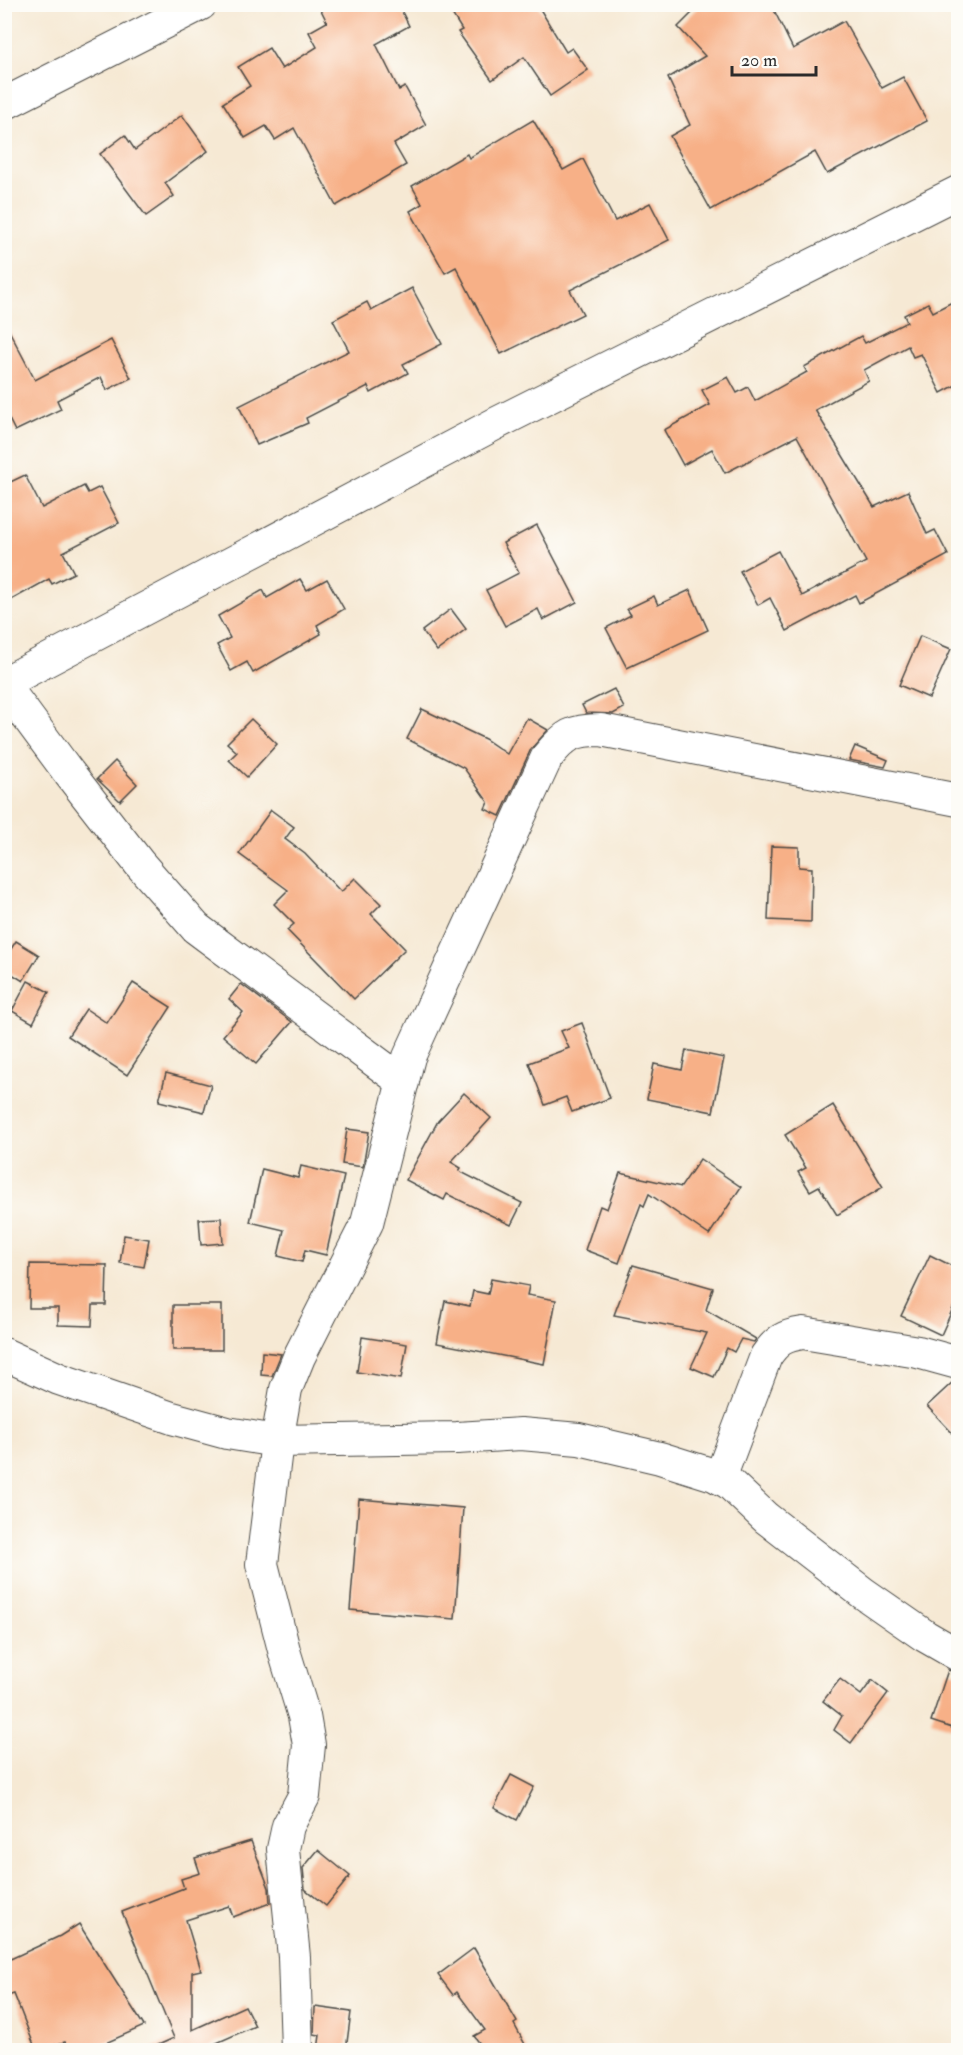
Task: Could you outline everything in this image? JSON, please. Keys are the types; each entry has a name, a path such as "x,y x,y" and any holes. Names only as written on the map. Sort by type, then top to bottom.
{"street":[{"path":"4,104 201,4"},
{"path":"404,1082 196,928 132,854 4,684 495,424 958,192"},
{"path":"297,2050 294,1957 283,1850 288,1826 304,1796 309,1745 304,1716 262,1564 277,1440 286,1389 299,1357 367,1224 410,1057 547,757 561,741 578,730 601,730 958,800"},
{"path":"720,1478 766,1356 776,1342 785,1336 803,1333 918,1352 958,1363"},
{"path":"4,1354 59,1379 217,1431 277,1440 457,1438 521,1434 579,1439 660,1458 720,1478 864,1593 924,1636 958,1655"}],"building":[{"path":"318,4 398,4 409,26 376,44 399,90 405,87 426,125 394,144 406,165 336,206 294,128 275,140 266,126 245,138 223,103 250,86 238,67 269,48 282,69 317,47 309,32 327,22"},
{"path":"446,4 537,4 566,52 572,48 588,70 550,96 524,57 492,80 458,32 462,30"},
{"path":"701,4 771,4 793,49 844,21 882,88 903,77 927,121 827,174 815,152 711,210 670,136 690,125 668,78 705,56 678,27"},
{"path":"182,115 208,151 165,183 174,196 146,216 100,154 125,135 135,150"},
{"path":"533,120 563,170 583,159 615,221 650,203 669,240 570,290 583,314 501,354 456,267 445,273 410,211 422,204 412,186 467,154 469,158"},
{"path":"412,288 442,344 403,364 408,373 371,393 368,386 306,418 308,423 257,445 239,406 349,351 333,320 367,302 371,310"},
{"path":"958,299 958,384 941,393 921,354 913,357 908,346 864,370 869,381 815,410 874,507 908,491 927,534 935,530 948,555 859,603 855,595 787,631 770,598 758,605 740,571 778,551 802,596 866,562 797,436 725,473 712,449 683,465 664,430 710,405 702,390 728,377 737,393 748,387 755,401 807,372 804,367 861,336 865,343 907,322 904,315 928,303 933,312"},
{"path":"4,321 35,380 111,340 131,378 107,390 101,377 57,400 61,409 15,431 4,409"},
{"path":"25,475 42,508 84,486 88,493 100,487 119,523 63,552 74,573 52,584 49,579 4,604 4,485"},
{"path":"537,525 577,602 543,620 538,609 505,626 486,590 519,573 503,543"},
{"path":"300,579 307,590 327,579 344,609 317,625 321,634 253,673 247,662 231,671 217,645 230,638 218,616 263,590 267,598"},
{"path":"690,590 708,630 627,668 606,628 631,615 627,609 654,596 658,605"},
{"path":"451,609 466,629 437,651 422,631"},
{"path":"920,636 951,649 929,698 899,685"},
{"path":"614,689 624,708 613,714 586,713 582,705"},
{"path":"422,709 485,739 507,754 527,718 548,730 531,749 500,816 485,809 488,802 464,768 407,739"},
{"path":"251,719 277,744 247,777 229,760 237,752 227,743"},
{"path":"855,746 888,760 885,767 849,760"},
{"path":"115,761 137,784 120,801 97,779"},
{"path":"271,810 294,827 285,839 305,854 341,892 355,878 381,904 371,914 405,949 354,999 287,930 294,924 274,904 288,890 239,854"},
{"path":"771,846 799,847 799,867 812,868 811,922 768,920"},
{"path":"16,941 39,955 23,981 4,969 4,960"},
{"path":"28,981 49,992 33,1023 12,1011"},
{"path":"133,983 171,1007 127,1075 68,1036 86,1009 107,1023"},
{"path":"241,984 292,1022 256,1064 223,1036 243,1012 229,999"},
{"path":"582,1023 610,1098 572,1112 566,1097 545,1105 529,1063 569,1048 561,1031"},
{"path":"686,1050 724,1058 713,1112 647,1099 654,1064 682,1070"},
{"path":"166,1073 211,1085 204,1112 159,1101"},
{"path":"464,1093 491,1118 451,1162 461,1168 459,1171 522,1203 511,1225 447,1194 444,1200 406,1180 438,1121"},
{"path":"833,1105 883,1187 837,1215 819,1186 810,1191 798,1172 806,1168 785,1135"},
{"path":"347,1129 369,1132 363,1167 342,1164"},
{"path":"700,1159 741,1187 709,1235 649,1194 644,1206 641,1204 619,1263 585,1250 600,1206 607,1209 620,1173 681,1187"},
{"path":"301,1166 344,1176 326,1255 305,1250 302,1262 278,1256 284,1230 250,1222 262,1169 298,1178"},
{"path":"221,1218 223,1243 201,1245 199,1219"},
{"path":"124,1235 149,1239 144,1267 120,1263"},
{"path":"930,1255 958,1269 958,1297 941,1335 901,1316"},
{"path":"30,1264 107,1265 106,1305 93,1305 92,1326 58,1325 58,1308 29,1308"},
{"path":"633,1265 713,1288 706,1310 756,1339 754,1342 741,1339 734,1352 727,1348 714,1377 691,1367 707,1333 614,1315"},
{"path":"491,1279 529,1286 527,1295 556,1300 544,1364 437,1343 445,1301 470,1306 473,1291 488,1294"},
{"path":"173,1305 222,1305 222,1350 173,1350"},
{"path":"362,1337 407,1344 401,1379 357,1372"},
{"path":"262,1352 281,1354 272,1376 261,1375"},
{"path":"955,1380 958,1380 958,1439 927,1406"},
{"path":"359,1499 463,1508 455,1619 350,1610"},
{"path":"948,1670 958,1673 958,1730 931,1721"},
{"path":"840,1679 861,1695 872,1680 888,1693 851,1743 834,1730 842,1716 823,1701"},
{"path":"511,1775 534,1787 517,1820 494,1808"},
{"path":"251,1841 269,1888 270,1903 233,1917 229,1906 186,1920 201,1970 192,1972 192,2030 245,2006 255,2026 201,2050 147,2050 174,2038 122,1912 184,1888 181,1879 200,1873 195,1858"},
{"path":"318,1850 350,1876 326,1906 305,1889 303,1868"},
{"path":"79,1924 144,2026 90,2050 68,2050 65,2042 36,2050 14,1994 4,1997 4,1962 60,1936"},
{"path":"474,1948 517,2022 514,2024 528,2050 485,2050 474,2036 485,2030 457,1992 453,1995 438,1975"},
{"path":"315,2007 351,2012 346,2050 318,2050 320,2035 314,2034"}]}
